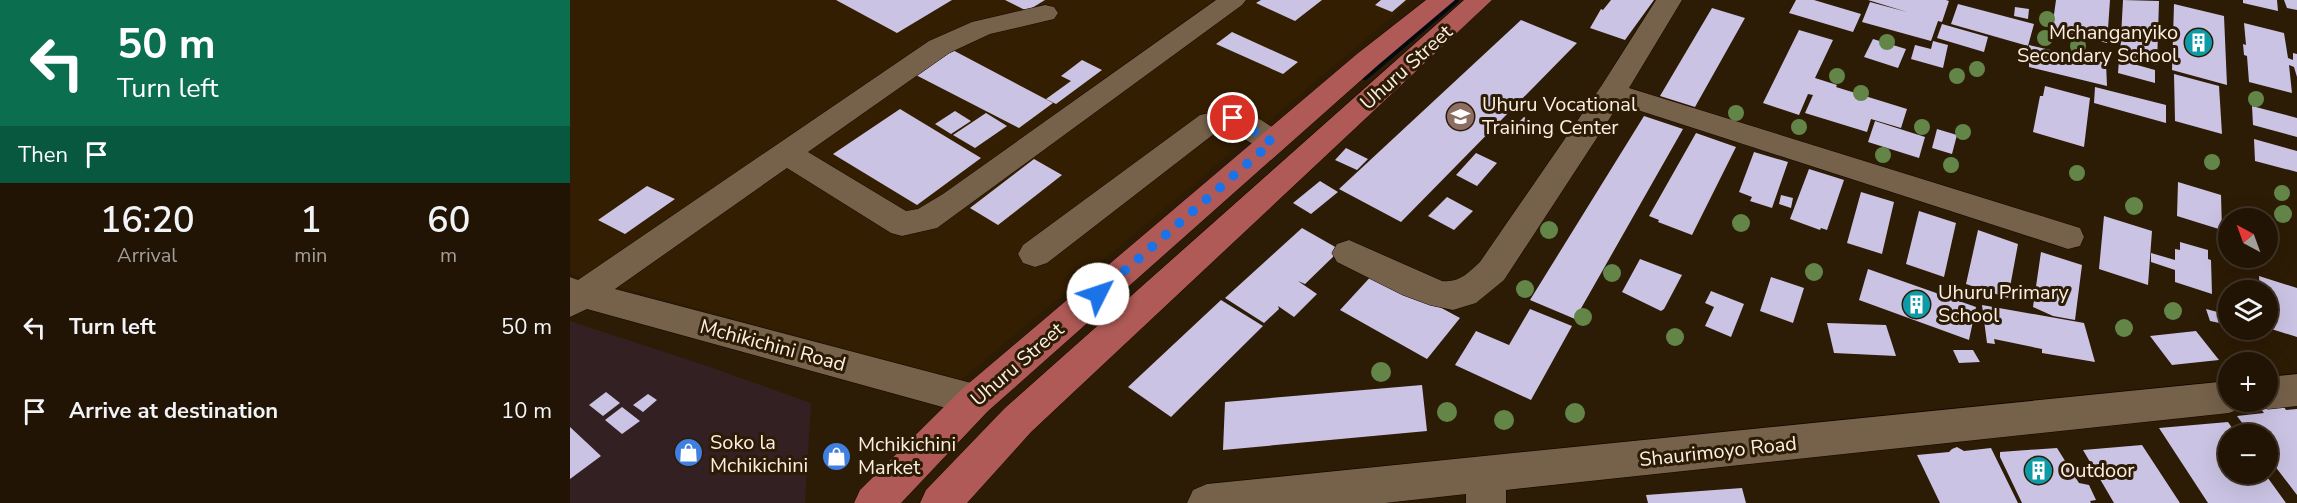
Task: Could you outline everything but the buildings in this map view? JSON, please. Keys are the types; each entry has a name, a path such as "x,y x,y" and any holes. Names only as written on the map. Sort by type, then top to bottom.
{"main road":[{"name":"Uhuru Street","path":"874,503 975,400 1367,60 1442,0"},
{"name":"Uhuru Street","path":"940,503 1018,420 1479,0"}],"street":[{"path":"786,153 902,224 926,220 1233,0"},
{"path":"1349,253 1424,289 1453,296 1475,286 1492,271 1612,92 1669,0"},
{"path":"574,296 939,47 981,28 1045,13"},
{"path":"1612,92 2068,237"},
{"path":"1035,254 1210,122 1233,118 1272,142"},
{"name":"Mchikichini Road","path":"574,296 975,400"},
{"path":"2278,392 2297,390"},
{"name":"Shaurimoyo Road","path":"1207,503 1485,489 2218,399"}],"shaded area":[{"path":"570,0 1412,0 961,380 570,274"},
{"name":"Soko la Mchikichini","path":"570,321 811,403 805,503 570,503"}],"waterway":[{"path":"1365,76 1455,0"}],"place":[{"name":"Mchanganyiko Secondary School","path":"2199,43"},
{"name":"Uhuru Vocational Training Center","path":"1461,116"},
{"name":"Uhuru Primary School","path":"1917,304"},
{"name":"Soko la Mchikichini","path":"689,453"},
{"name":"Mchikichini Market","path":"837,456"},
{"name":"Outdoor","path":"2039,470"}],"route":[{"path":"1098,294 1272,142 1233,118"}]}
